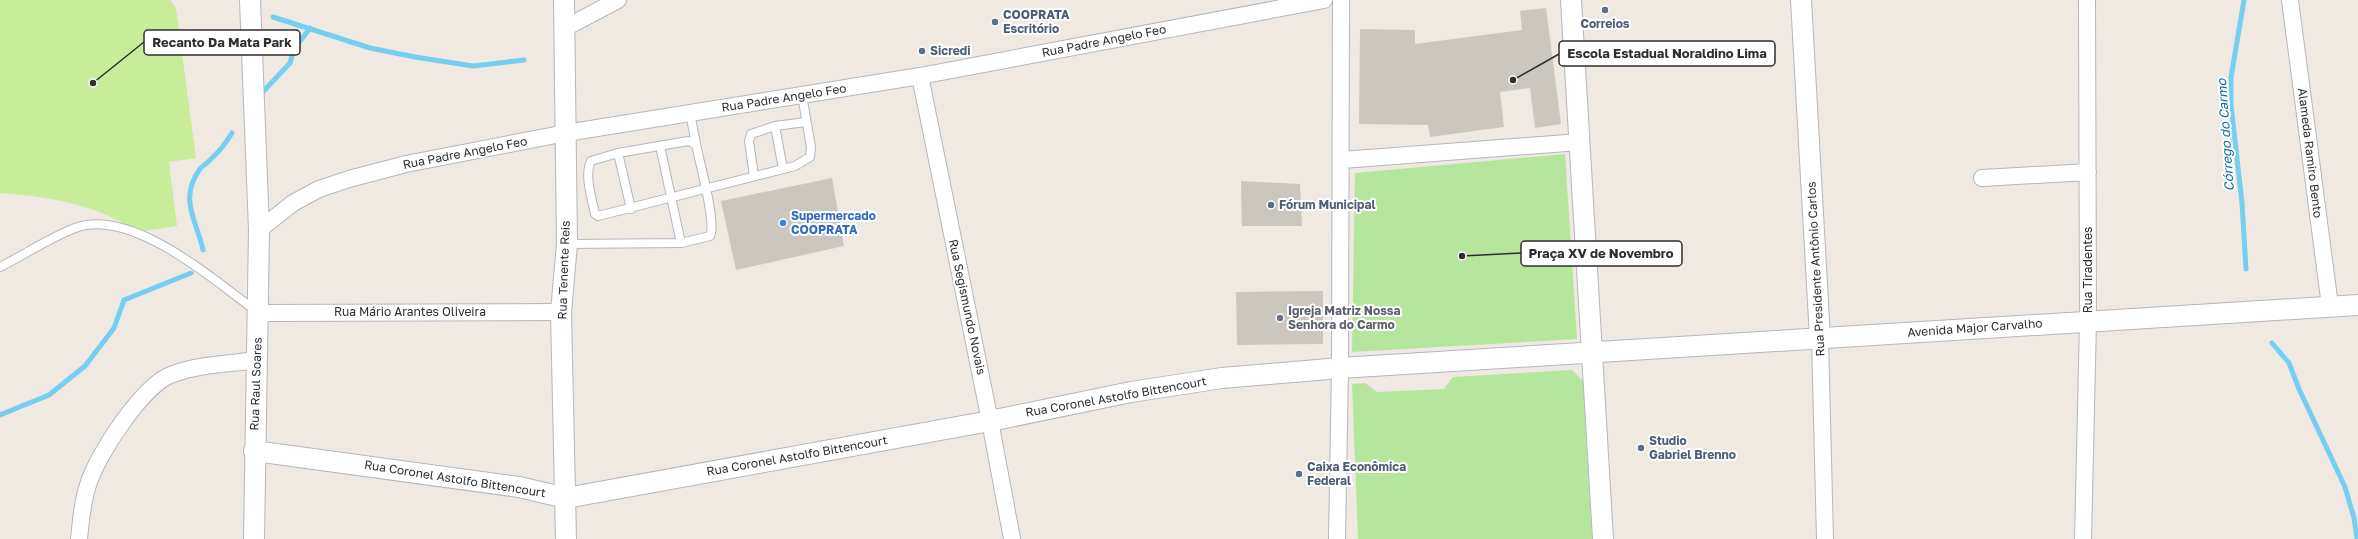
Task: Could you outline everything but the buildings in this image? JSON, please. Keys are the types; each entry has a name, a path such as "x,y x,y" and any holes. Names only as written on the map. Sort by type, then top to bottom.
{"street":[{"name":"Rua Raul Soares","path":"250,0 259,230 254,451 254,539"},
{"name":"Rua Tenente Reis","path":"564,0 567,244 561,312 566,539"},
{"path":"565,28 618,0"},
{"name":"Rua Padre Angelo Feo","path":"259,230 293,203 319,189 349,179 406,164 566,133 920,76 1324,0"},
{"path":"1337,539 1342,160 1342,0"},
{"path":"1571,0 1603,539"},
{"name":"Rua Presidente Antônio Carlos","path":"1801,0 1820,338 1825,539"},
{"name":"Rua Tiradentes","path":"2083,539 2088,321 2087,0"},
{"name":"Alameda Ramiro Bento","path":"2290,0 2330,306"},
{"name":"Rua Segismundo Novais","path":"920,76 990,421 1012,539"},
{"path":"1342,160 1580,142"},
{"path":"1982,178 2088,172"},
{"name":"Avenida Major Carvalho","path":"1593,352 2358,305"},
{"name":"Rua Mário Arantes Oliveira","path":"258,313 561,312"},
{"name":"Rua Coronel Astolfo Bittencourt","path":"254,451 511,486 566,498 990,421 1131,392 1199,382 1340,368 1593,352"},
{"path":"79,539 88,484 103,455 140,398 160,380 173,374 257,360"}],"lane":[{"path":"696,144 688,141 618,153 591,161 588,166 594,214 604,216 783,169 806,161 810,156 802,95"},
{"path":"567,244 681,243 705,239 712,233 706,189 690,113"},
{"path":"754,176 749,141 751,134 775,126 806,122"},
{"path":"775,126 783,169"},
{"path":"660,146 681,243"},
{"path":"618,153 631,209"},
{"path":"0,267 76,228 110,224 167,247 258,313"}],"green space":[{"path":"0,0 170,0 176,8 196,158 169,162 177,226 138,232 106,215 72,204 18,194 0,193"},
{"path":"1565,154 1577,339 1352,352 1355,173"},
{"path":"1572,370 1583,381 1592,539 1358,539 1352,384 1365,383 1377,392 1444,389 1453,377"}],"waterway":[{"name":"Córrego do Carmo","path":"2244,0 2231,77 2231,105 2242,203 2246,269"},
{"path":"273,17 370,48 415,57 473,66 524,60"},
{"path":"260,95 290,63 294,49 310,28"},
{"path":"203,250 191,210 190,190 200,169 220,150 232,133"},
{"path":"0,415 49,395 85,366 114,328 124,300 191,273"},
{"name":"Córrego do Carmo","path":"2272,343 2289,363 2299,389 2345,487 2354,518 2357,539"}],"place":[{"name":"Correios","path":"1605,10"},
{"name":"COOPRATA Escritório","path":"995,22"},
{"name":"Sicredi","path":"922,51"},
{"name":"Escola Estadual Noraldino Lima","path":"1513,80"},
{"name":"Recanto Da Mata Park","path":"93,83"},
{"name":"Fórum Municipal","path":"1271,205"},
{"name":"Supermercado COOPRATA","path":"783,223"},
{"name":"Praça XV de Novembro","path":"1462,256"},
{"name":"Igreja Matriz Nossa Senhora do Carmo","path":"1280,318"},
{"name":"Studio Gabriel Brenno","path":"1641,448"},
{"name":"Caixa Econômica Federal","path":"1299,474"}]}
